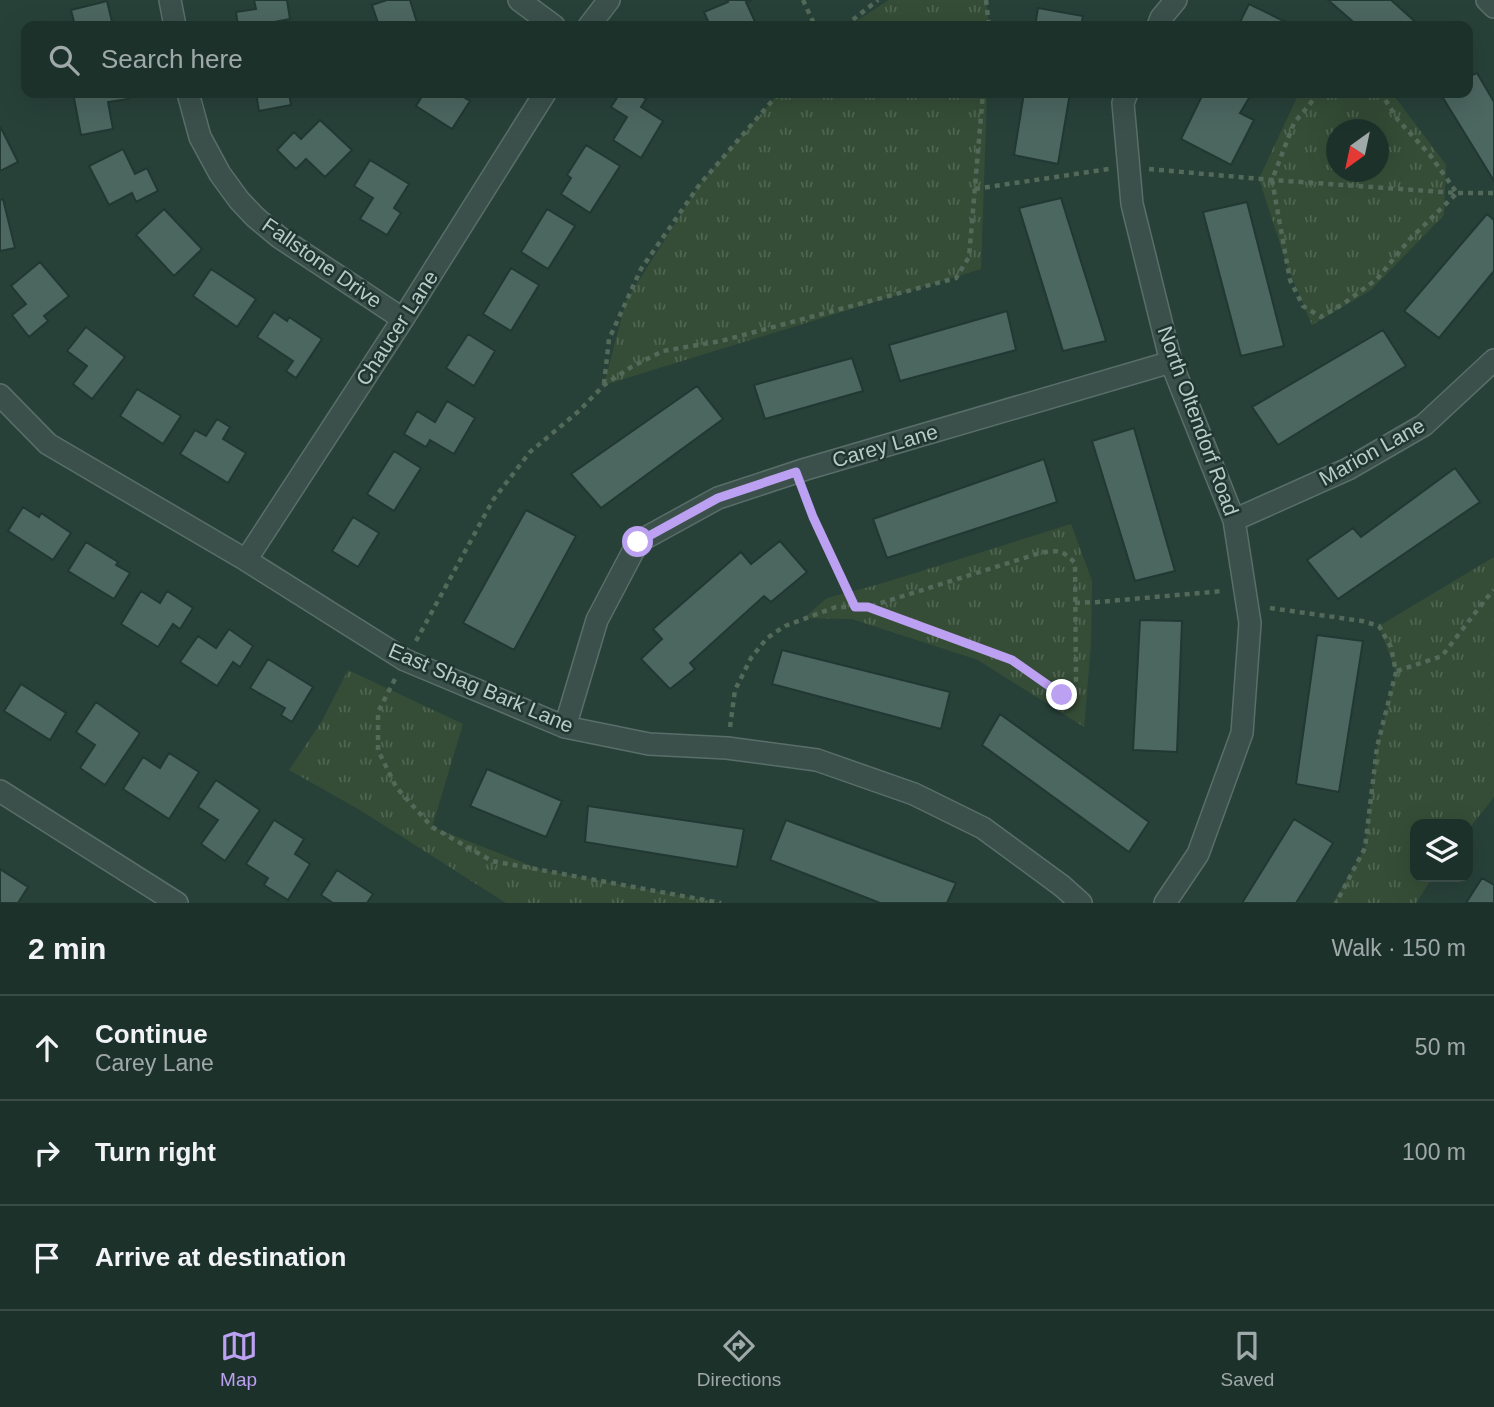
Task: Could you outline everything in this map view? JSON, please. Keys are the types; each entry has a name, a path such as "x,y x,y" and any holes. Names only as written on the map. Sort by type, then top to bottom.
{"street":[{"path":"170,0 174,21"},
{"path":"519,0 547,21"},
{"path":"593,21 609,0"},
{"path":"1160,21 1175,0"},
{"path":"1487,0 1494,6"},
{"name":"Fallstone Drive","path":"189,98 200,137 220,174 255,217 279,237 403,319"},
{"name":"Chaucer Lane","path":"246,560 403,319 542,98"},
{"name":"North Oltendorf Road","path":"1125,98 1123,103 1132,204 1171,362 1234,520 1250,623 1241,733 1198,854 1165,903"},
{"name":"Marion Lane","path":"1234,520 1348,469 1424,425 1494,360"},
{"name":"Carey Lane","path":"565,727 597,620 638,542 718,498 796,472 1171,362"},
{"name":"East Shag Bark Lane","path":"0,395 48,444 246,560 405,660 565,727 649,744 727,748 817,760 914,794 983,828 1081,903"},
{"path":"0,791 177,903"}],"path":[{"path":"803,0 813,21"},
{"path":"851,21 878,0"},
{"path":"986,0 988,21"},
{"path":"775,98 700,184 640,270 609,339 604,385 663,351 721,341 956,278 969,257 983,98"},
{"path":"1316,98 1294,123 1272,180 1290,280 1304,306 1321,317 1377,279 1409,240 1457,193"},
{"path":"1384,98 1398,120 1430,155 1457,193"},
{"path":"975,189 1129,167 1272,180 1457,193 1494,193"},
{"path":"796,472 813,517 855,607"},
{"path":"727,748 734,690 751,658 767,638 785,626 836,607 868,607 1040,553 1058,550 1068,555 1075,563 1076,683 1073,697 1062,695 1012,660 868,607"},
{"path":"1396,671 1442,656 1494,590"},
{"path":"1075,603 1246,598 1270,608 1362,621 1379,626 1391,647 1396,671 1377,747 1365,848 1336,903"}],"green space":[{"path":"889,0 986,0 988,21 857,21"},
{"path":"775,98 987,98 981,269 604,385 626,301 700,184"},
{"path":"1297,98 1396,98 1446,165 1444,215 1371,290 1312,325 1288,268 1259,179"},
{"path":"1071,524 1092,581 1091,644 1084,727 978,660 852,619 804,618 827,598"},
{"path":"1494,557 1494,797 1473,824 1473,819 1410,819 1410,882 1430,882 1416,903 1333,903 1365,848 1377,747 1396,672 1379,626"},
{"path":"348,670 463,724 432,827 542,870 721,903 506,903 360,810 289,770 322,721"}],"building":[{"path":"254,0 287,0 290,19 237,21 236,12 256,9"},
{"path":"387,0 410,0 416,21 377,21 372,5"},
{"path":"727,0 752,0 746,2 755,21 708,21 704,12 728,2"},
{"path":"1328,0 1391,0 1414,21 1352,21"},
{"path":"107,1 112,21 74,21 71,10"},
{"path":"1249,4 1284,21 1240,21"},
{"path":"1038,8 1083,16 1082,21 1036,21"},
{"path":"1477,73 1494,102 1494,181 1443,98 1473,98 1473,75"},
{"path":"74,98 128,98 108,102 113,129 81,135"},
{"path":"257,98 290,98 291,105 259,111"},
{"path":"421,98 465,98 470,101 452,129 416,106"},
{"path":"617,98 644,98 641,107 663,121 641,158 613,140 627,117 611,107"},
{"path":"1023,98 1069,98 1058,164 1014,155"},
{"path":"1201,98 1249,98 1240,113 1254,120 1231,165 1181,139"},
{"path":"320,120 352,150 325,177 306,159 296,169 277,150 294,132 301,139"},
{"path":"0,126 18,162 0,171"},
{"path":"586,145 620,166 590,213 561,194 571,178 567,175"},
{"path":"123,149 135,174 147,168 158,191 136,202 132,193 109,205 89,166"},
{"path":"370,160 409,184 394,208 401,213 387,235 360,219 373,198 354,186"},
{"path":"1061,198 1106,341 1063,351 1019,208"},
{"path":"3,199 15,248 0,251 0,200"},
{"path":"1247,202 1284,346 1241,356 1203,212"},
{"path":"164,209 202,249 174,276 136,235"},
{"path":"547,209 575,226 548,269 521,252"},
{"path":"1487,214 1494,220 1494,271 1439,338 1404,311"},
{"path":"40,262 69,296 44,316 48,321 29,337 12,315 26,304 11,286"},
{"path":"511,268 539,285 511,331 483,314"},
{"path":"211,269 256,299 237,327 193,296"},
{"path":"1007,311 1016,350 900,381 889,345"},
{"path":"274,312 287,321 289,317 322,339 296,378 286,371 293,361 257,337"},
{"path":"86,327 125,357 92,399 73,384 87,366 67,351"},
{"path":"1383,330 1406,366 1278,445 1252,407"},
{"path":"468,334 495,351 474,386 446,368"},
{"path":"852,358 863,391 765,419 754,385"},
{"path":"697,386 723,419 601,508 571,474"},
{"path":"137,389 181,416 163,444 120,416"},
{"path":"447,401 475,418 454,454 430,440 426,447 404,434 417,411 435,422"},
{"path":"217,419 230,427 223,439 246,453 228,483 180,454 195,430 206,436"},
{"path":"1134,428 1175,571 1135,581 1092,441"},
{"path":"394,451 421,468 394,511 367,494"},
{"path":"1044,459 1057,502 887,558 873,519"},
{"path":"1455,468 1480,502 1338,599 1307,560 1353,528 1361,537"},
{"path":"23,507 39,517 41,513 71,533 53,560 8,531"},
{"path":"526,510 576,536 514,650 463,623"},
{"path":"353,517 379,533 358,567 332,551"},
{"path":"780,541 807,572 771,602 764,596 690,663 695,669 670,689 641,659 662,639 653,629 741,552 751,564"},
{"path":"86,542 130,573 114,599 68,571"},
{"path":"141,591 160,603 167,591 193,608 180,629 173,624 158,647 121,624"},
{"path":"1140,620 1182,621 1177,752 1133,750"},
{"path":"229,629 253,646 240,667 233,662 217,686 180,662 198,636 216,648"},
{"path":"1317,635 1363,641 1339,792 1296,784"},
{"path":"782,650 950,692 941,729 772,684"},
{"path":"268,659 313,687 292,722 281,715 285,708 250,688"},
{"path":"21,684 66,713 50,740 4,711"},
{"path":"96,702 140,733 105,785 80,768 95,745 76,732"},
{"path":"1000,714 1149,822 1129,852 982,745"},
{"path":"169,753 199,772 169,819 123,789 143,757 160,768"},
{"path":"487,769 562,801 546,837 470,806"},
{"path":"216,780 260,810 225,861 201,844 218,820 198,807"},
{"path":"588,806 744,829 737,867 585,842"},
{"path":"1294,819 1333,843 1296,903 1242,903"},
{"path":"274,820 304,839 295,854 310,864 288,900 264,885 268,878 246,864"},
{"path":"786,820 956,883 947,903 880,903 770,860"},
{"path":"0,869 28,887 18,903 0,903"},
{"path":"337,870 373,894 367,903 333,903 321,895"},
{"path":"1482,878 1494,885 1494,903 1466,903"}],"route":[{"path":"638,542 718,498 796,472 813,517 855,607 868,607 1012,660 1062,695"}]}
